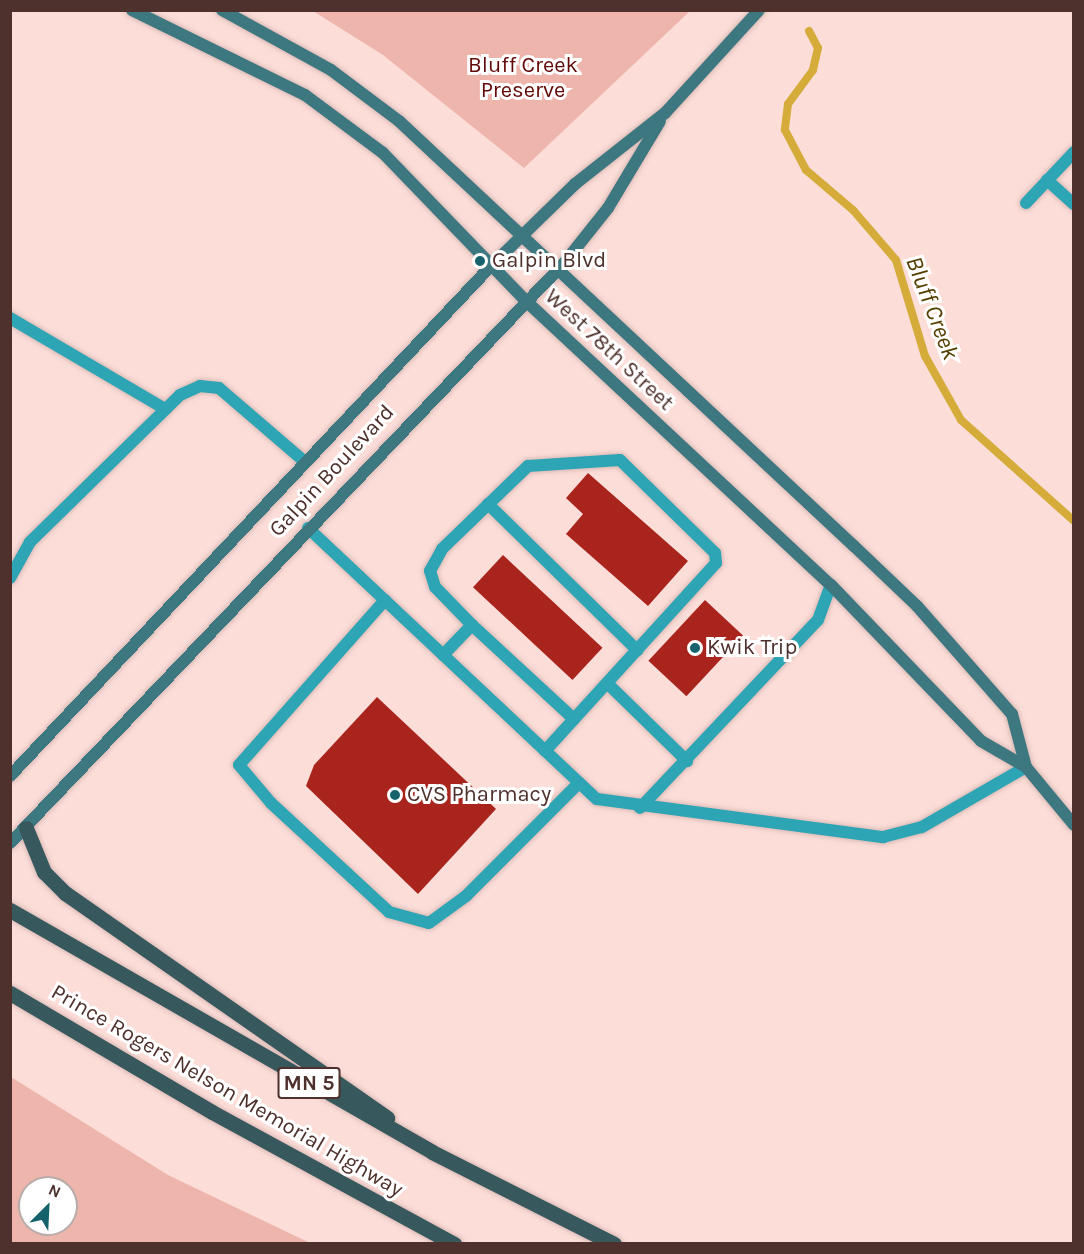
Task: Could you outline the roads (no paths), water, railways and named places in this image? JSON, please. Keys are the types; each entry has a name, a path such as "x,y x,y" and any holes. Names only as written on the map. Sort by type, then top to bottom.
{"main road":[{"path":"26,828 44,872 65,893 313,1062 432,1152"},
{"name":"Prince Rogers Nelson Memorial Highway","path":"10,910 432,1152 614,1244"},
{"name":"Prince Rogers Nelson Memorial Highway","path":"10,993 212,1112 454,1244"}],"street":[{"name":"West 78th Street","path":"132,10 305,95 383,153 525,302 831,585 981,741 1026,766 1074,825"},
{"name":"West 78th Street","path":"222,10 331,70 399,121 915,604 1011,714 1026,766"},
{"name":"Galpin Boulevard","path":"10,776 304,461 491,266 589,172 664,113 759,10"},
{"name":"Galpin Boulevard","path":"10,843 308,528 558,269 608,208 664,113"},
{"path":"1026,203 1074,152"},
{"path":"1047,180 1074,204"},
{"path":"10,318 165,409"},
{"path":"10,578 30,542 165,409 200,386 219,388 304,461"},
{"path":"545,751 716,563 715,553 620,460 528,466 442,549 430,571 435,587 472,625 574,719"},
{"path":"488,504 637,650"},
{"path":"308,528 597,799 640,808 883,837 922,827 1026,766"},
{"path":"640,808 687,761 818,620 831,585"},
{"path":"385,600 239,765 271,803 389,912 429,923 466,896 579,783"},
{"path":"443,655 472,625"},
{"path":"607,683 687,761"}],"waterway":[{"name":"Bluff Creek","path":"809,31 818,48 813,70 788,104 785,130 806,170 853,210 896,260 925,356 961,420 1074,521"}],"place":[{"name":"Galpin Blvd","path":"480,261"},
{"name":"Kwik Trip","path":"695,648"},
{"name":"CVS Pharmacy","path":"395,795"}],"park label":[{"name":"Bluff Creek Preserve","path":"523,78"}]}
